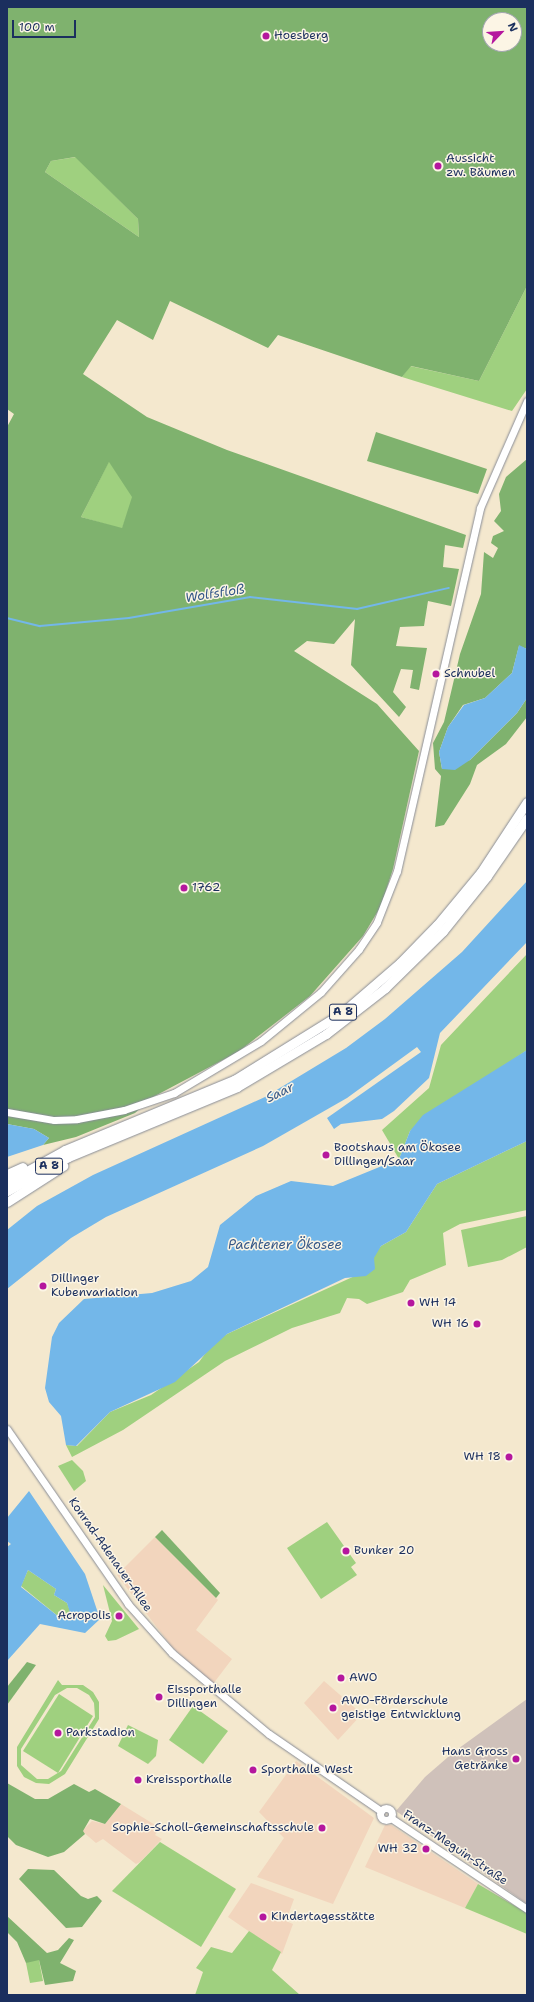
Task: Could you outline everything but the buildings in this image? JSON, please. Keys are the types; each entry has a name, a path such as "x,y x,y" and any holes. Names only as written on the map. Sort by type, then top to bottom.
{"highway":[{"name":"A 8","path":"497,856 527,802"},
{"name":"A 8","path":"7,1191 94,1146 207,1101 311,1044 405,969 443,930 527,818"},
{"name":"A 8","path":"7,1182 80,1144 204,1094 307,1038 400,963 484,874"},
{"path":"7,1174 80,1144"},
{"path":"7,1202 94,1146"}],"main road":[{"path":"7,1112 54,1120 77,1119 124,1110 174,1093 226,1065 267,1037 321,992 359,949 380,917 397,871 480,508 527,401"},
{"name":"Konrad-Adenauer-Allee","path":"7,1429 128,1604 169,1650 211,1689 269,1734 380,1810 382,1820 391,1818"},
{"name":"Franz-Meguin-Straße","path":"391,1818 527,1909"}],"shaded area":[{"path":"155,1537 218,1600 196,1630 232,1659 213,1684 172,1647 117,1575"},
{"name":"AWO-Förderschule geistige Entwicklung","path":"324,1681 362,1714 338,1740 304,1703"},
{"path":"527,1699 527,1904 396,1811 425,1777 455,1751"},
{"name":"Sophie-Scholl-Gemeinschaftsschule","path":"296,1761 374,1818 333,1904 257,1877 284,1838 259,1812"},
{"path":"121,1804 160,1828 155,1835 162,1839 140,1862 136,1864 103,1839 96,1843 82,1831 92,1821 105,1824"},
{"path":"385,1825 391,1825 478,1884 465,1908 365,1867"},
{"path":"251,1883 294,1899 286,1921 293,1924 282,1954 228,1917"}],"green space":[{"path":"7,7 527,7 527,286 479,381 411,366 402,377 278,335 268,348 170,301 153,340 117,320 83,374 147,417 227,450 466,535 463,548 445,545 443,567 459,569 451,606 428,601 424,626 400,627 396,646 427,648 419,690 410,688 413,670 401,669 393,692 406,707 399,717 351,665 355,619 334,644 307,641 294,651 377,704 419,751 393,869 381,906 363,936 310,996 238,1052 153,1097 135,1113 76,1137 43,1145 49,1138 34,1129 7,1124 7,427 14,414 7,409","holes":["75,157 138,219 139,237 45,172 51,161","109,462 132,497 122,528 81,517"]},
{"path":"76,157 138,219 139,237 45,172 51,161"},
{"path":"527,286 527,389 512,411 402,377 410,366 479,381"},
{"path":"376,432 487,469 478,494 367,461"},
{"path":"527,459 527,649 519,646 512,673 485,698 463,705 448,727 439,752 442,769 470,760 517,713 527,698 527,717 506,744 477,765 470,784 444,825 435,827 441,776 435,769 433,743 444,722 460,654 481,594 484,552 493,558 498,548 491,543 493,536 504,531 494,521 501,511 499,494 506,477"},
{"path":"109,461 133,497 122,529 81,517"},
{"path":"527,954 527,1050 410,1131 399,1159 382,1130 429,1088 441,1045"},
{"path":"527,1141 527,1210 460,1224 443,1233 446,1265 410,1280 403,1292 367,1304 359,1299 347,1298 340,1313 292,1328 225,1361 123,1430 72,1457 66,1445 77,1446 110,1412 151,1395 199,1362 213,1343 227,1334 357,1275 381,1246 406,1232 437,1184"},
{"path":"527,1216 527,1247 502,1260 468,1267 461,1230"},
{"path":"72,1460 83,1471 86,1481 74,1491 58,1466"},
{"path":"327,1522 356,1563 351,1567 357,1575 321,1599 287,1548"},
{"path":"162,1530 220,1593 216,1598 155,1537"},
{"path":"28,1570 56,1589 54,1595 67,1603 72,1616 59,1617 21,1586"},
{"path":"103,1585 139,1629 116,1640 108,1641 105,1636 112,1621"},
{"path":"27,1662 36,1665 7,1705 7,1687"},
{"path":"58,1680 62,1685 83,1685 93,1692 99,1702 99,1719 65,1774 49,1784 36,1783 24,1777 17,1766 17,1747","holes":["67,1688 77,1688 89,1695 94,1703 95,1717 61,1771 48,1779 37,1779 21,1765 21,1749 55,1695"]},
{"name":"Parkstadion","path":"59,1694 93,1716 58,1773 23,1751"},
{"path":"193,1706 228,1731 203,1764 169,1740"},
{"path":"128,1725 158,1740 156,1756 148,1764 118,1746"},
{"path":"7,1783 35,1799 48,1799 74,1784 89,1792 95,1789 121,1804 105,1824 90,1819 83,1831 85,1834 64,1852 48,1857 16,1845 7,1836"},
{"path":"160,1842 236,1889 201,1947 112,1891"},
{"path":"28,1869 54,1870 81,1896 88,1899 97,1896 102,1901 82,1927 66,1928 19,1879"},
{"path":"478,1884 527,1913 527,1934 465,1908"},
{"path":"7,1916 47,1953 58,1950 69,1938 74,1940 60,1963 76,1971 73,1981 45,1985 39,1960 26,1963 17,1942 7,1932"},
{"path":"249,1931 281,1952 272,1970 300,1995 195,1995 203,1972 196,1968 211,1947 232,1953"},
{"path":"34,1958 39,1960 43,1981 30,1983 26,1963"}],"water":[{"path":"519,645 527,649 527,698 517,713 470,760 455,770 442,769 439,752 448,727 464,705 485,698 512,673"},
{"name":"Saar","path":"527,881 527,942 440,1033 429,1078 394,1111 382,1119 341,1124 334,1129 327,1118 421,1052 417,1047 347,1098 263,1146 106,1217 71,1238 7,1289 7,1230 37,1206 93,1175 265,1097 346,1048 385,1019 462,952"},
{"name":"Pachtener Ökosee","path":"527,1050 527,1141 437,1184 406,1232 381,1246 374,1258 375,1269 366,1276 345,1278 227,1334 175,1382 110,1412 76,1446 66,1445 61,1416 49,1402 45,1388 52,1337 59,1323 84,1299 152,1293 191,1281 208,1267 220,1225 256,1196 291,1181 333,1186 399,1159 410,1131 423,1115"},
{"path":"7,1124 34,1129 49,1138 43,1145 7,1157"},
{"path":"29,1491 85,1574 100,1619 85,1633 40,1624 7,1661 7,1547 11,1544 7,1541 7,1518","holes":["28,1570 56,1589 54,1595 67,1603 71,1616 59,1617 21,1587"]}],"waterway":[{"name":"Wolfsfloß","path":"7,618 40,626 129,618 250,597 357,609 449,588"}],"place":[{"name":"Hoesberg","path":"266,36"},
{"name":"Aussicht zw. Bäumen","path":"438,166"},
{"name":"Schnubel","path":"436,674"},
{"name":"1762","path":"184,888"},
{"name":"Bootshaus am Ökosee Dillingen/Saar","path":"326,1155"},
{"name":"Dillinger Kubenvariation","path":"43,1286"},
{"name":"WH 14","path":"411,1303"},
{"name":"WH 16","path":"477,1324"},
{"name":"WH 18","path":"509,1457"},
{"name":"Bunker 20","path":"346,1551"},
{"name":"Acropolis","path":"119,1616"},
{"name":"AWO","path":"341,1678"},
{"name":"Eissporthalle Dillingen","path":"159,1697"},
{"name":"AWO-Förderschule geistige Entwicklung","path":"333,1708"},
{"name":"Parkstadion","path":"58,1733"},
{"name":"Hans Gross Getränke","path":"516,1759"},
{"name":"Sporthalle West","path":"253,1770"},
{"name":"Kreissporthalle","path":"138,1780"},
{"name":"Sophie-Scholl-Gemeinschaftsschule","path":"322,1828"},
{"name":"WH 32","path":"426,1849"},
{"name":"Kindertagesstätte","path":"263,1917"}]}
